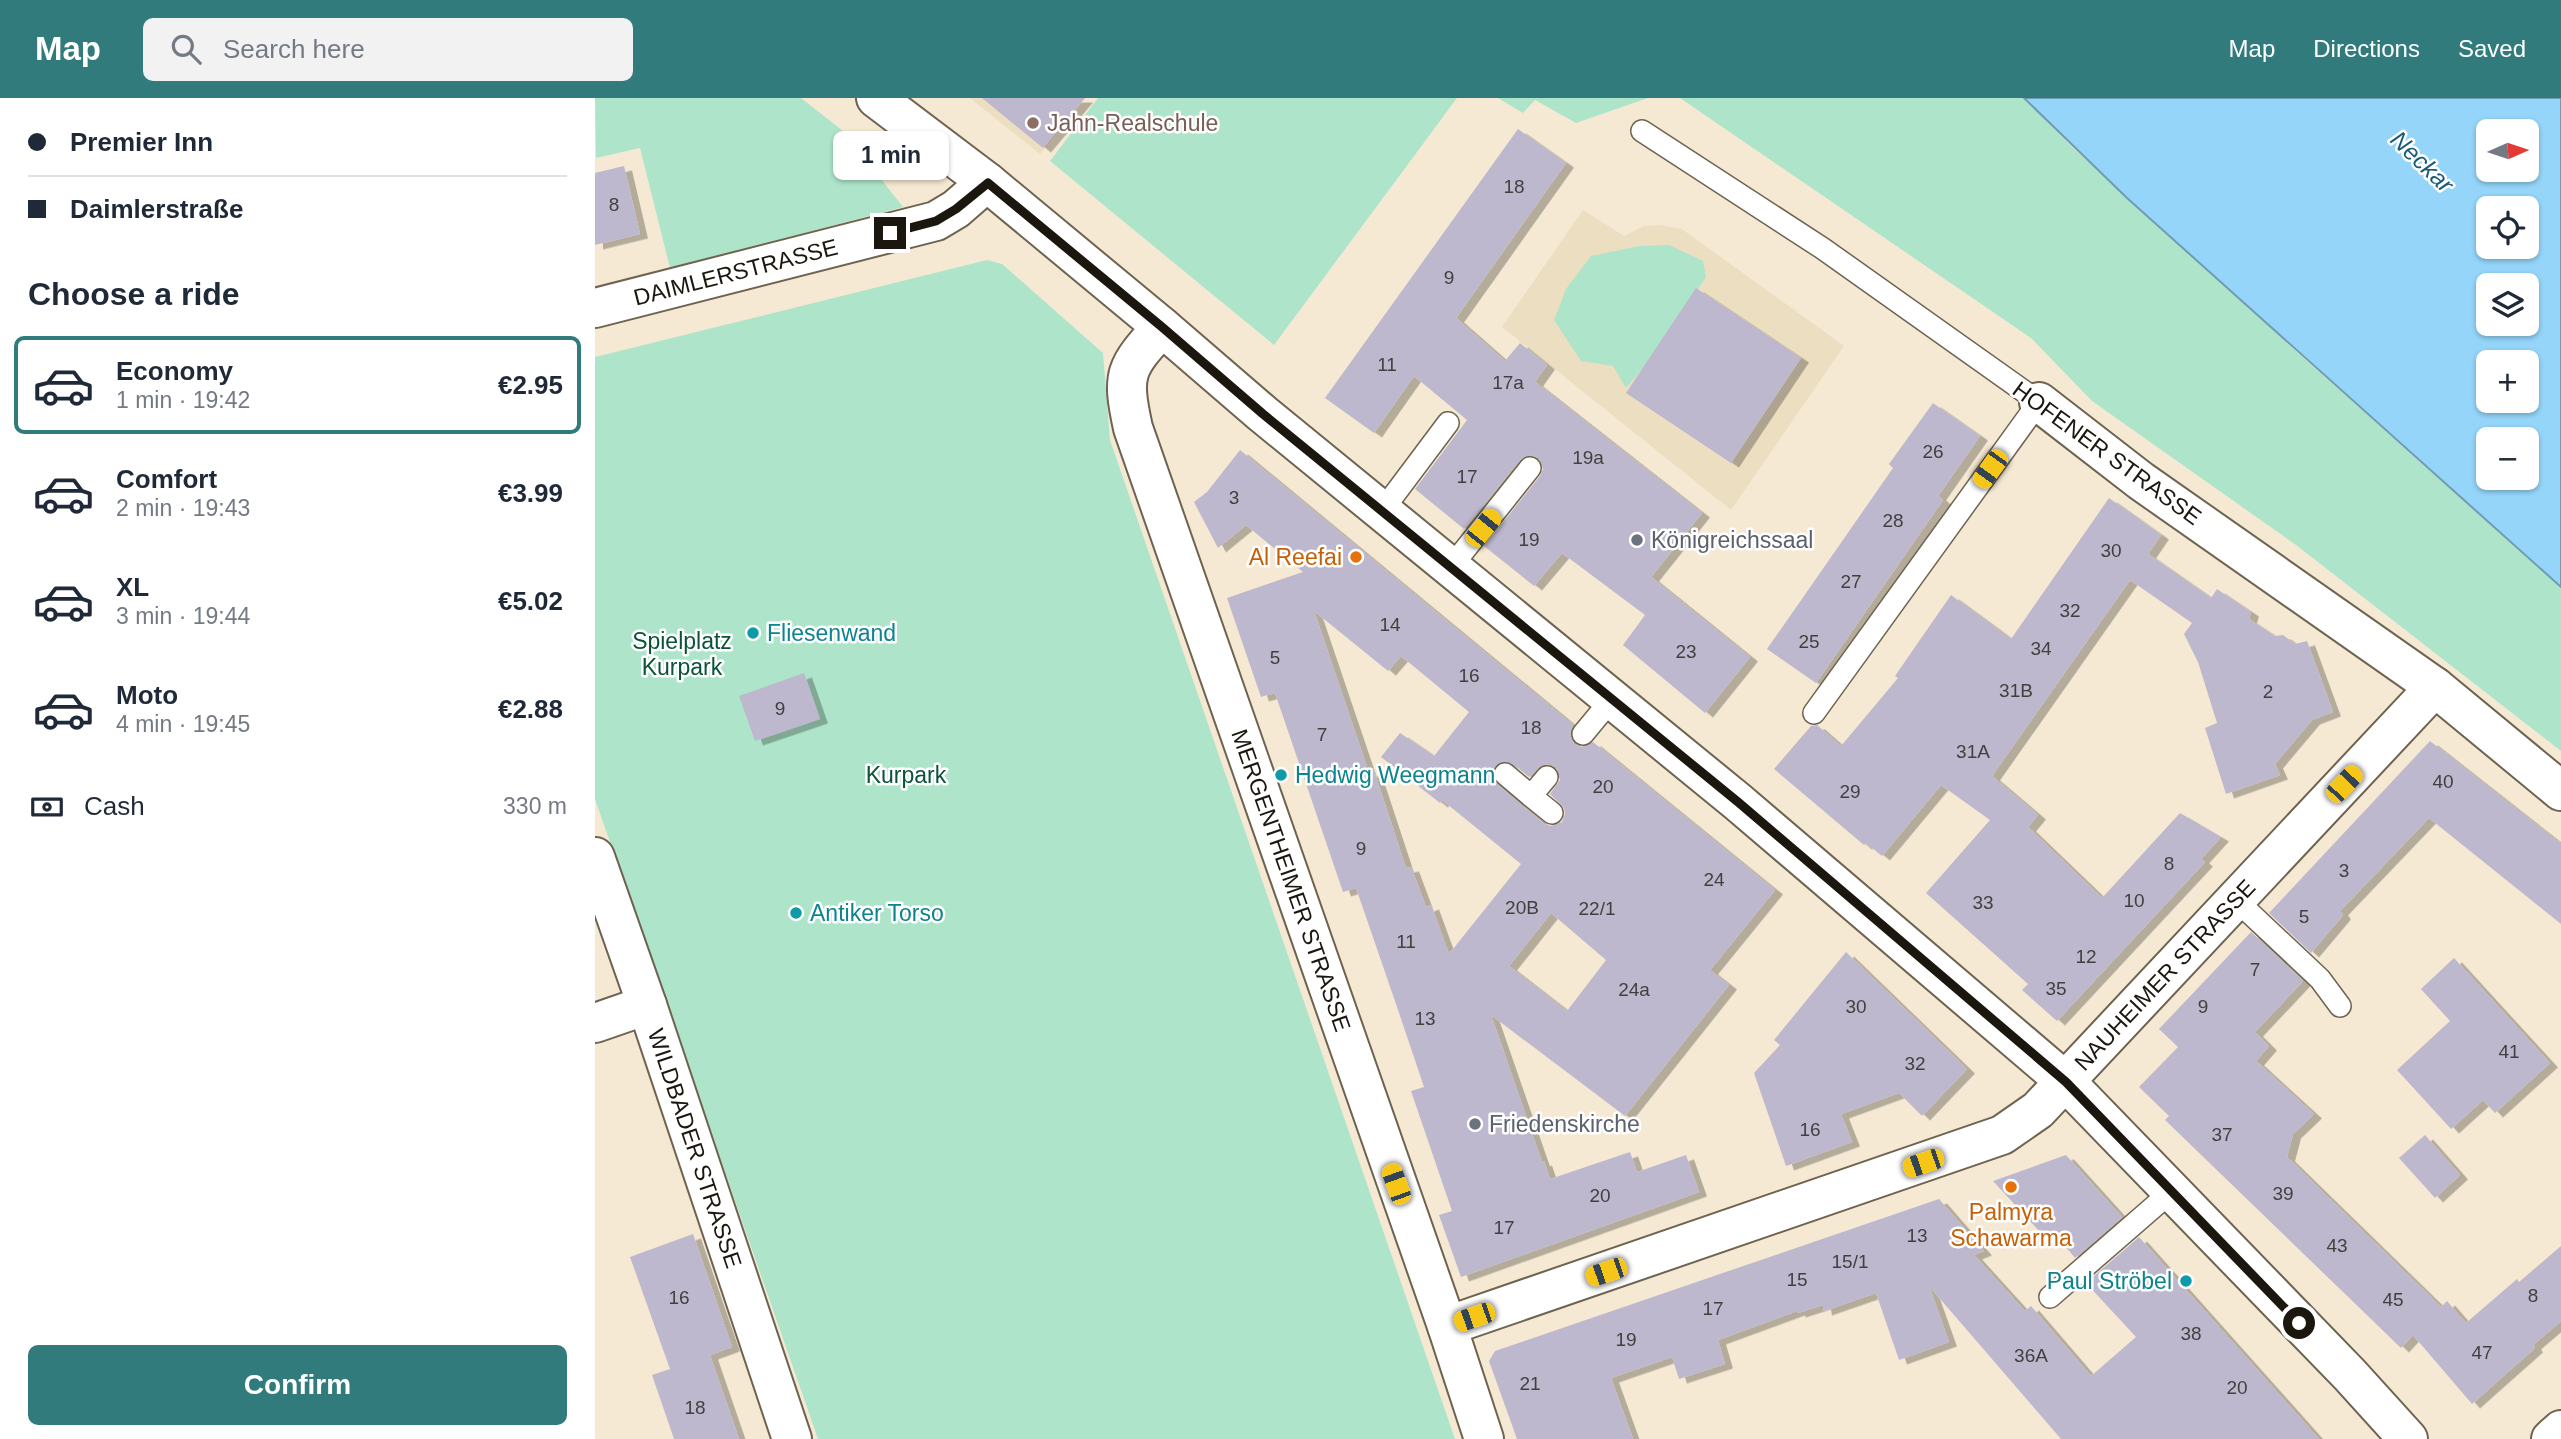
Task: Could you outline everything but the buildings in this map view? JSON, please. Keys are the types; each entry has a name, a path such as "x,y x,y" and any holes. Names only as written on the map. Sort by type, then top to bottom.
{"street":[{"path":"876,98 988,183 1162,327 1213,373 1738,802 2066,1082 2383,1409 2408,1439"},
{"name":"DAIMLERSTRASSE","path":"595,308 936,221 956,209 988,183"},
{"name":"MERGENTHEIMER STRASSE","path":"1162,327 1130,366 1126,394 1133,428 1485,1439"},
{"name":"HOFENER STRASSE","path":"2039,402 2141,481 2435,687 2561,791"},
{"name":"NAUHEIMER STRASSE","path":"1447,1326 2002,1135 2038,1110 2066,1082 2435,687"},
{"name":"WILDBADER STRASSE","path":"595,857 792,1439"},
{"path":"595,1023 647,1006"},
{"path":"2551,1439 2561,1430"}],"lane":[{"name":"HOFENER STRASSE","path":"1642,131 1822,248 2039,402"},
{"path":"1814,713 2039,402"},
{"path":"1382,511 1448,424"},
{"path":"1451,567 1530,468"},
{"path":"1583,734 1612,699"},
{"path":"1505,774 1552,814"},
{"path":"1531,796 1547,777"},
{"path":"2236,900 2320,979 2340,1006"},
{"path":"2050,1297 2172,1191"}],"shaded area":[{"name":"Jahn-Realschule","path":"970,98 1085,98 1040,154"},
{"path":"1583,210 1624,236 1644,226 1659,225 1682,229 1844,346 1731,510 1502,327"}],"green space":[{"path":"595,98 801,98 843,131 903,207 670,268 640,148 596,158"},
{"path":"1098,98 1457,98 1274,345 1050,161"},
{"path":"1498,98 1648,98 1576,123 1535,100 1523,113"},
{"path":"1680,98 2024,98 2072,147 2308,362 2561,587 2561,751 2296,545 2092,401 2031,338"},
{"path":"1669,245 1703,261 1706,277 1657,351 1626,388 1613,366 1581,361 1554,320 1566,289 1591,256 1639,246"},
{"name":"Kurpark","path":"987,260 1002,264 1103,353 1110,440 1455,1439 818,1439 595,799 595,357"}],"water":[{"name":"Neckar","path":"2024,98 2561,98 2561,587 2127,198"}],"place":[{"name":"Jahn-Realschule","path":"1033,123"},
{"name":"Königreichssaal","path":"1637,540"},
{"name":"Al Reefai","path":"1356,557"},
{"name":"Fliesenwand","path":"753,633"},
{"name":"Hedwig Weegmann","path":"1281,775"},
{"name":"Antiker Torso","path":"796,913"},
{"name":"Friedenskirche","path":"1475,1124"},
{"name":"Palmyra Schawarma","path":"2011,1187"},
{"name":"Paul Ströbel","path":"2186,1281"}],"route":[{"path":"890,233 936,221 956,209 988,183 1162,327 1213,373 1738,802 2066,1082 2299,1323"}],"park label":[{"name":"Spielplatz Kurpark","path":"682,654"}]}
